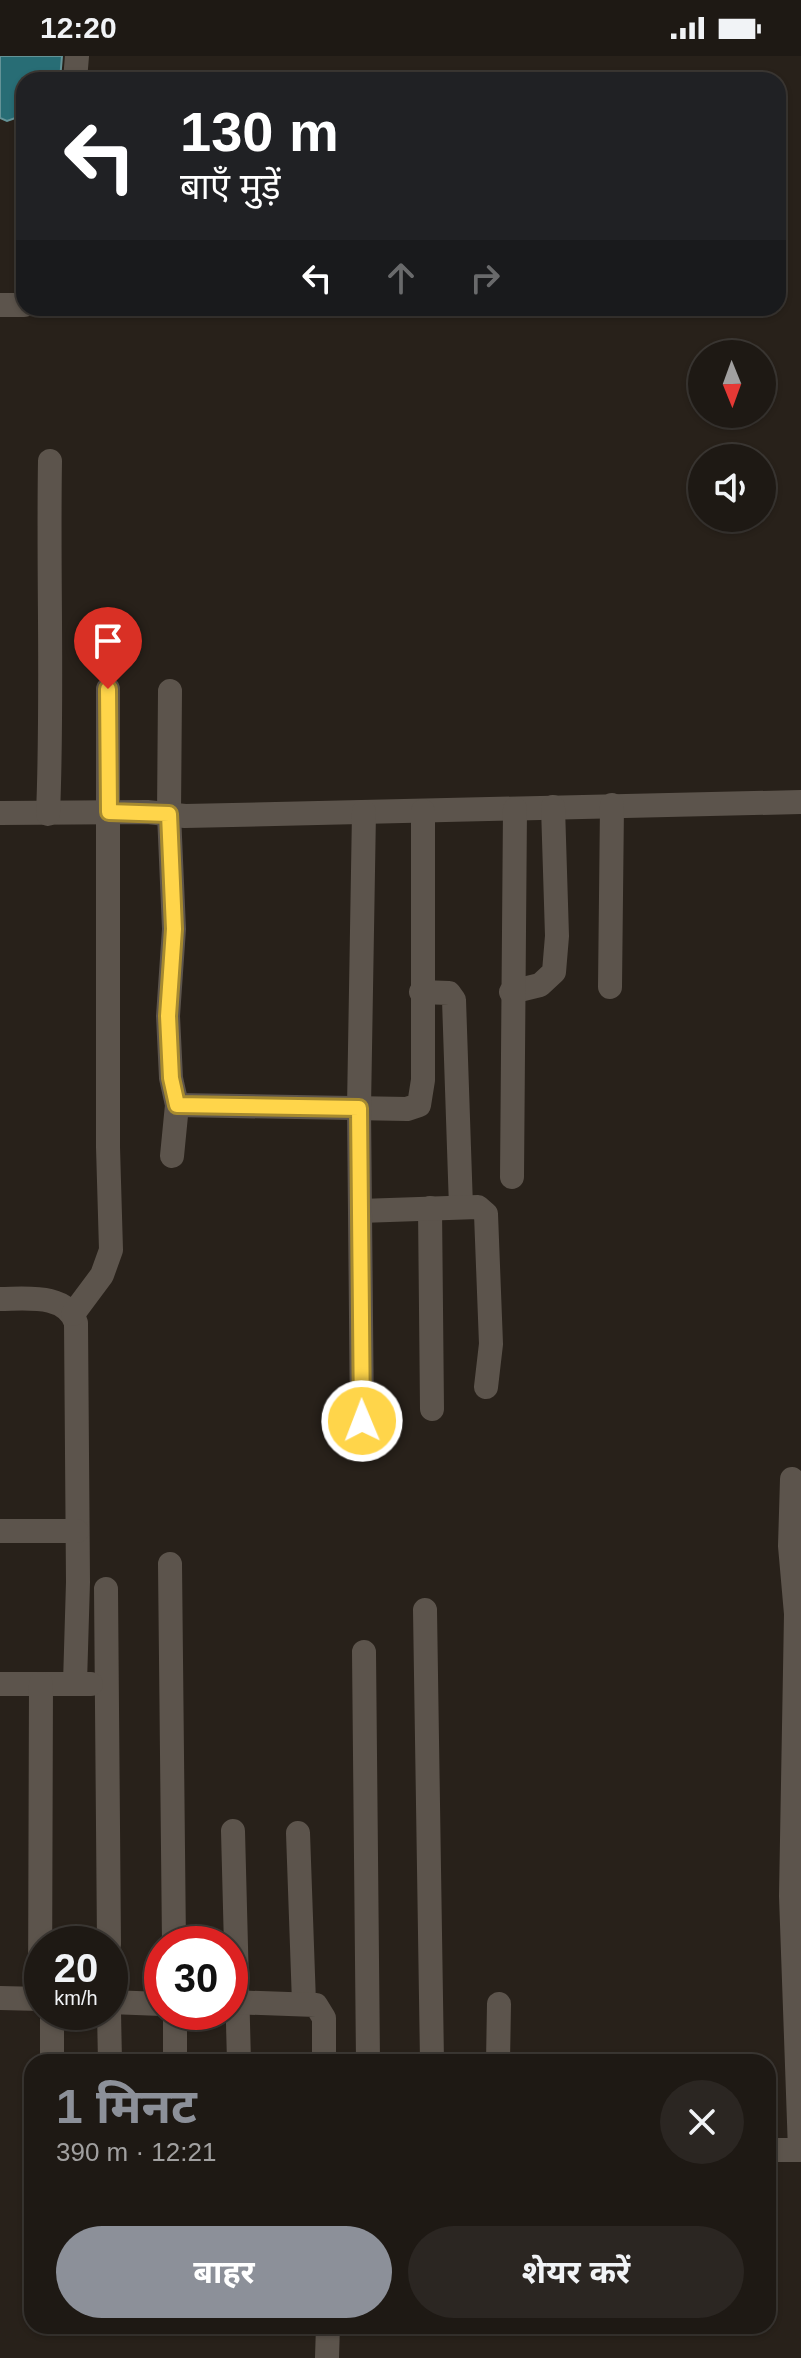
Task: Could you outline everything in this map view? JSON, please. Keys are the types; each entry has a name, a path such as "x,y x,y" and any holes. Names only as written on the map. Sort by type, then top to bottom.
{"street":[{"path":"48,814 51,718 48,653 50,461"},
{"path":"73,1314 102,1275 111,1250 108,1147 108,689"},
{"path":"170,691 169,814 174,929 168,1016 171,1078 177,1105 172,1156"},
{"path":"0,813 364,812 801,802"},
{"path":"610,987 612,805"},
{"path":"511,992 540,985 554,972 557,936 553,807"},
{"path":"512,1177 511,992 515,809"},
{"path":"177,1105 407,1109 419,1105 423,1091 423,811"},
{"path":"362,1421 359,1108 364,812"},
{"path":"421,992 449,993 454,1000 461,1207"},
{"path":"360,1211 478,1207 486,1214 491,1344 486,1387"},
{"path":"430,1208 432,1409"},
{"path":"0,1299 53,1301 73,1314 77,1335 75,1683"},
{"path":"776,2150 800,2150 791,1896 796,1614 790,1546 792,1479"},
{"path":"0,1531 77,1531"},
{"path":"170,1564 174,1926"},
{"path":"106,1589 110,1685 109,1926"},
{"path":"425,1610 432,2054"},
{"path":"364,1652 368,2054"},
{"path":"0,1684 110,1685"},
{"path":"41,1684 44,1926"},
{"path":"233,1831 234,1926"},
{"path":"298,1833 304,2003"},
{"path":"0,1998 24,2001"},
{"path":"248,2002 316,2005 324,2018 324,2054"},
{"path":"498,2054 499,2004"},
{"path":"48,2030 51,2054"},
{"path":"109,2030 110,2054"},
{"path":"175,2030 175,2054"},
{"path":"236,2030 238,2054"},
{"path":"327,2358 328,2334"}],"water":[{"path":"0,56 62,56 61,72 16,72 16,118 7,121 0,118"}],"route":[{"path":"108,689 109,812 169,814 174,929 168,1016 171,1078 177,1105 359,1108 362,1421"}]}
